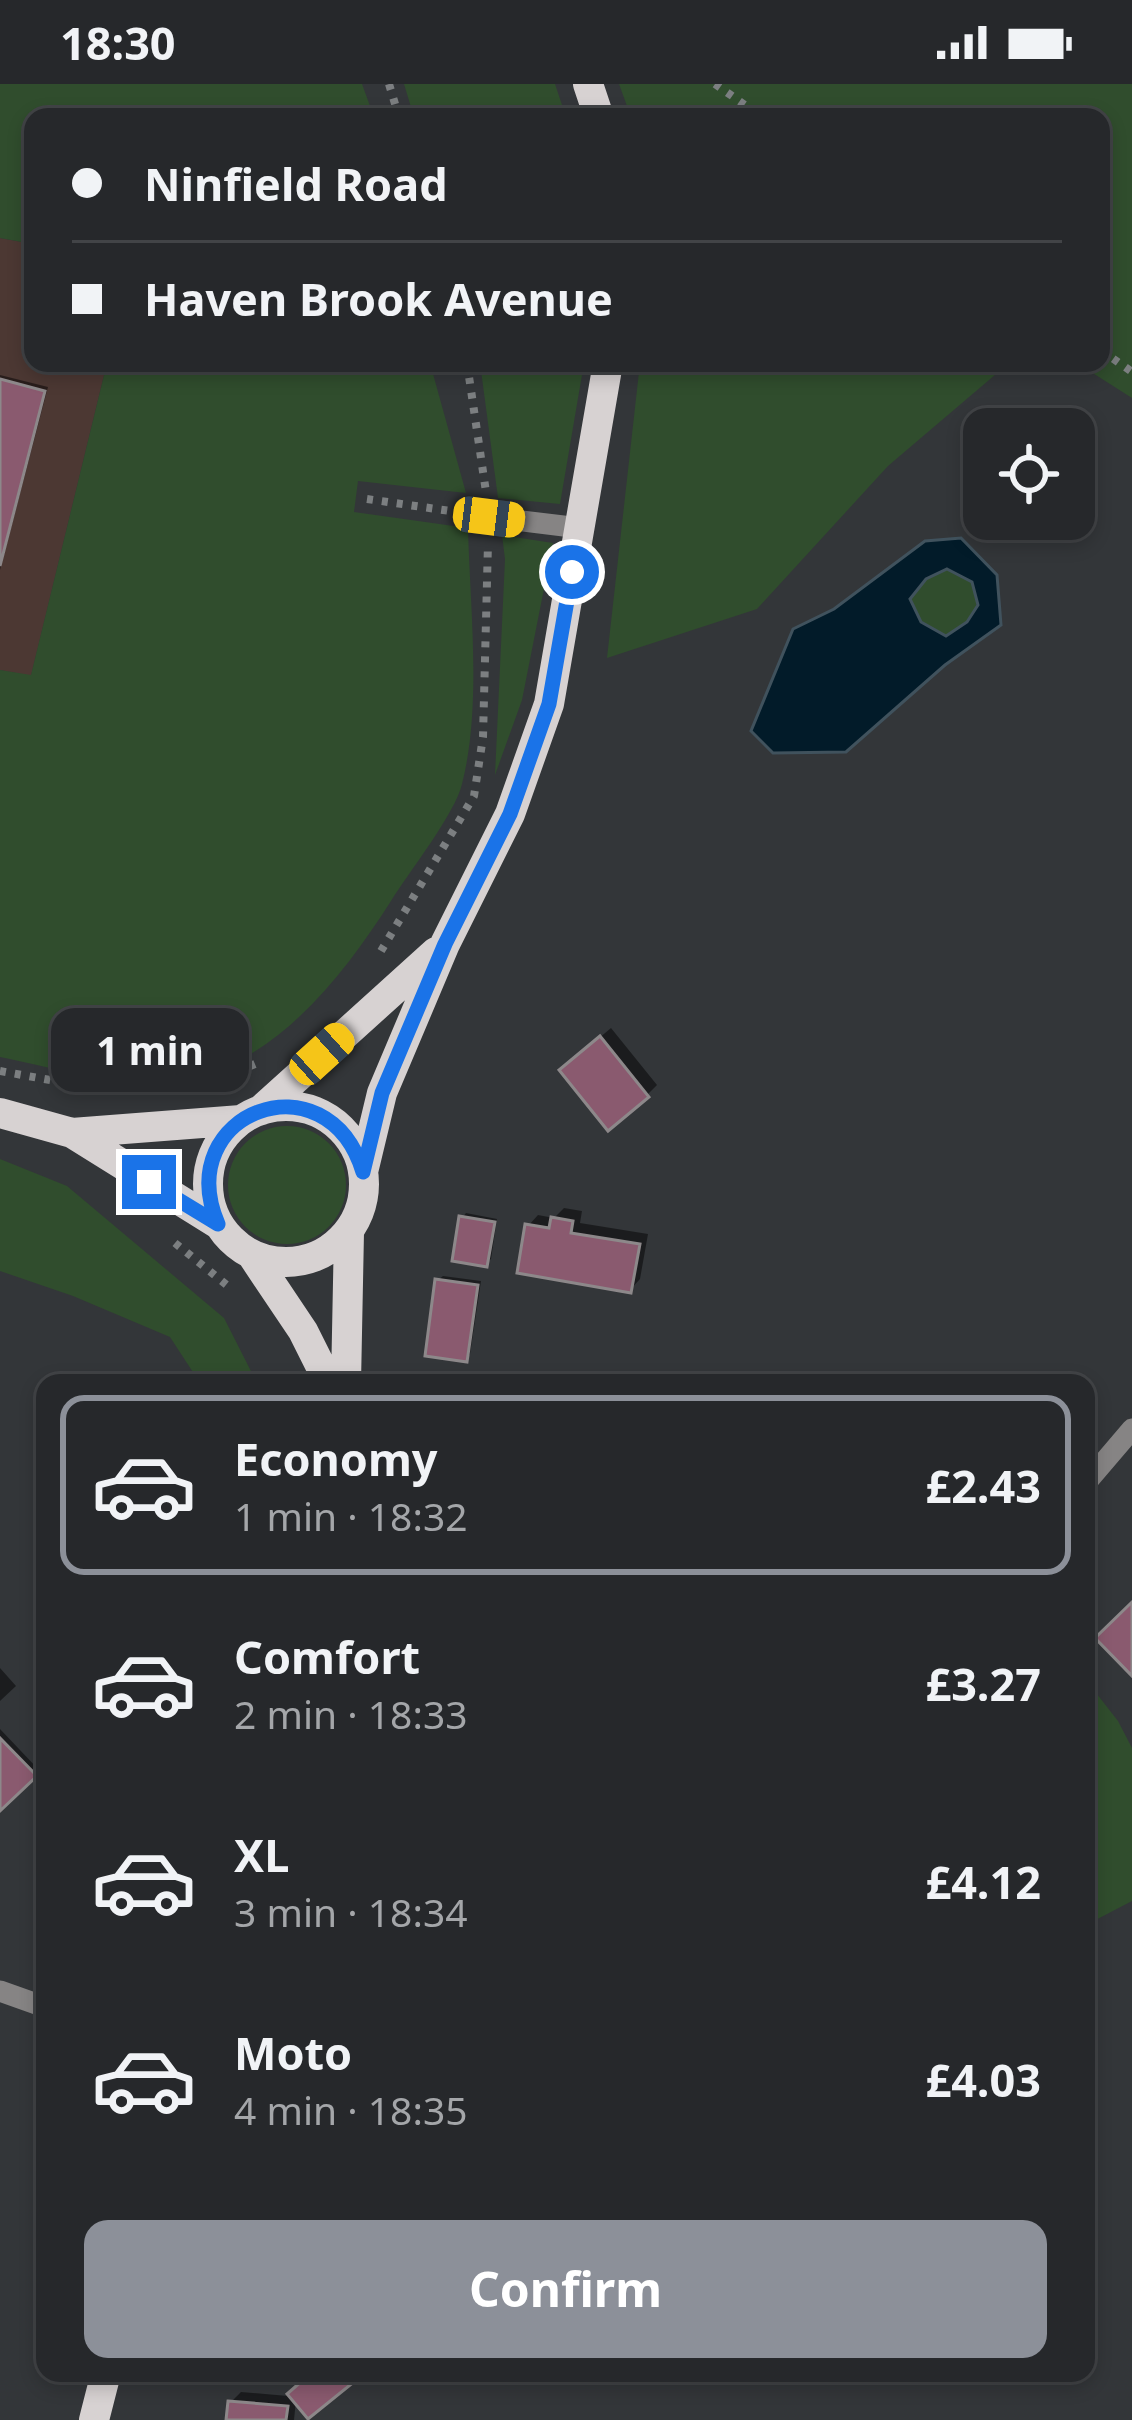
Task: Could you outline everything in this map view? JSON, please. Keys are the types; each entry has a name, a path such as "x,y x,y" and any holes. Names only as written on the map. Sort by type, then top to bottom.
{"main road":[{"path":"363,1172 382,1093 445,944 510,814 549,704 606,372"},
{"path":"349,1232 334,1246 298,1262 274,1262 252,1255 218,1224 209,1202 212,1156 224,1136 445,944"},
{"path":"72,1132 251,1115 283,1106 306,1108 344,1132 357,1150 364,1195 349,1232 346,1374"},
{"path":"0,1113 72,1132 218,1224"},
{"path":"252,1255 303,1331 324,1374"},
{"path":"94,2420 104,2382"}],"street":[{"path":"489,517 580,528"},
{"path":"1095,1472 1132,1429"},
{"path":"0,1991 36,2005"}],"path":[{"path":"715,84 749,108"},
{"path":"371,969 474,796 483,737 489,517 468,372"},
{"path":"368,499 489,517"},
{"path":"200,1087 236,1076 272,1054"},
{"path":"0,1071 125,1091"},
{"path":"168,1237 241,1297"}],"shaded area":[{"path":"0,238 24,242 24,372 105,372 31,676 0,670"}],"green space":[{"path":"0,84 362,84 371,108 24,108 24,242 0,238"},
{"path":"404,84 555,84 563,108 411,108"},
{"path":"619,84 1132,84 1132,398 1091,372 1110,372 1110,108 628,108"},
{"path":"105,372 432,372 466,493 358,481 354,512 468,528 472,722 462,784 431,843 351,958 303,1013 247,1056 215,1071 159,1082 90,1076 0,1057 0,670 31,675"},
{"path":"481,372 582,372 560,504 498,498"},
{"path":"639,372 998,372 888,466 757,609 607,658"},
{"path":"502,535 553,543 522,700 495,775 505,559"},
{"path":"946,569 972,582 978,605 967,622 946,636 921,622 910,599 926,579"},
{"path":"287,1126 310,1131 329,1143 341,1162 346,1185 341,1208 329,1227 310,1239 287,1244 264,1239 245,1227 233,1208 228,1185 233,1162 245,1143 264,1131"},
{"path":"0,1159 67,1186 224,1318 252,1374 194,1374 170,1337 0,1271"},
{"path":"1095,1692 1132,1748 1132,1901 1095,1920"}],"water":[{"path":"961,538 997,575 1001,625 945,665 846,752 773,753 751,731 793,629 834,609 925,541","holes":["947,569 972,582 978,605 967,622 946,636 921,622 910,599 926,579"]}],"building":[{"path":"0,379 45,391 0,566"},
{"path":"600,1036 649,1097 608,1131 559,1070"},
{"path":"459,1216 495,1222 487,1267 452,1261"},
{"path":"551,1217 573,1221 571,1233 640,1244 631,1293 517,1273 525,1224 549,1228"},
{"path":"435,1279 478,1285 467,1362 425,1356"},
{"path":"1132,1602 1132,1676 1095,1638"},
{"path":"0,1738 36,1777 0,1811"},
{"path":"301,2382 354,2382 308,2419 287,2394"},
{"path":"228,2401 288,2406 286,2420 226,2420"}],"route":[{"path":"149,1182 218,1224 209,1202 212,1156 241,1120 283,1106 306,1108 344,1132 357,1150 363,1172 382,1093 445,944 510,814 549,704 572,572"}]}
